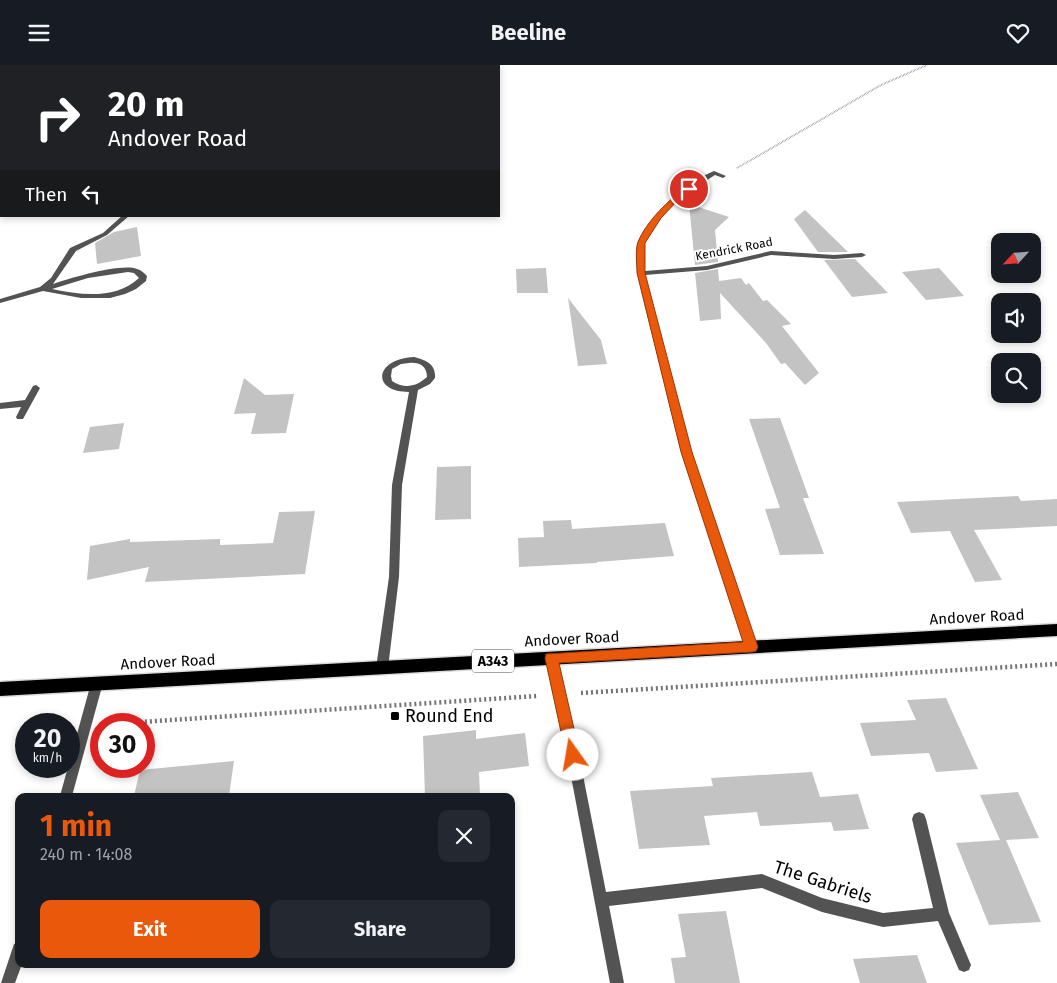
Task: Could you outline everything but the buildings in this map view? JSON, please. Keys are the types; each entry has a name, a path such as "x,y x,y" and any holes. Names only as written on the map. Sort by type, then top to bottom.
{"main road":[{"name":"Andover Road","path":"0,689 1057,630"}],"street":[{"path":"723,176 714,173 677,197 658,217 641,243 641,273 686,452 752,647"},
{"path":"43,289 54,279 73,251 105,234 125,217"},
{"name":"Kendrick Road","path":"641,273 708,268 771,253 834,257 862,255"},
{"path":"0,301 103,272 128,270 136,271 144,276 140,284 111,295 84,297 43,289"},
{"path":"406,360 427,364 432,373 431,378 427,383 414,389 392,386 386,378 388,368 393,364 406,360"},
{"path":"20,417 36,388"},
{"path":"382,668 394,577 397,485 414,389"},
{"path":"0,406 27,403"},
{"path":"551,658 602,900 617,983"},
{"path":"67,793 97,683"},
{"path":"920,819 942,914 964,965"},
{"name":"The Gabriels","path":"602,900 762,881 822,905 883,920 942,914"},
{"path":"8,983 15,961"}],"path":[{"path":"723,176 881,85 927,65"}],"place":[{"name":"Round End","path":"395,716"}],"route":[{"path":"573,755 551,658 752,647 686,452 641,273 641,243 658,217 677,197 689,189"}]}
